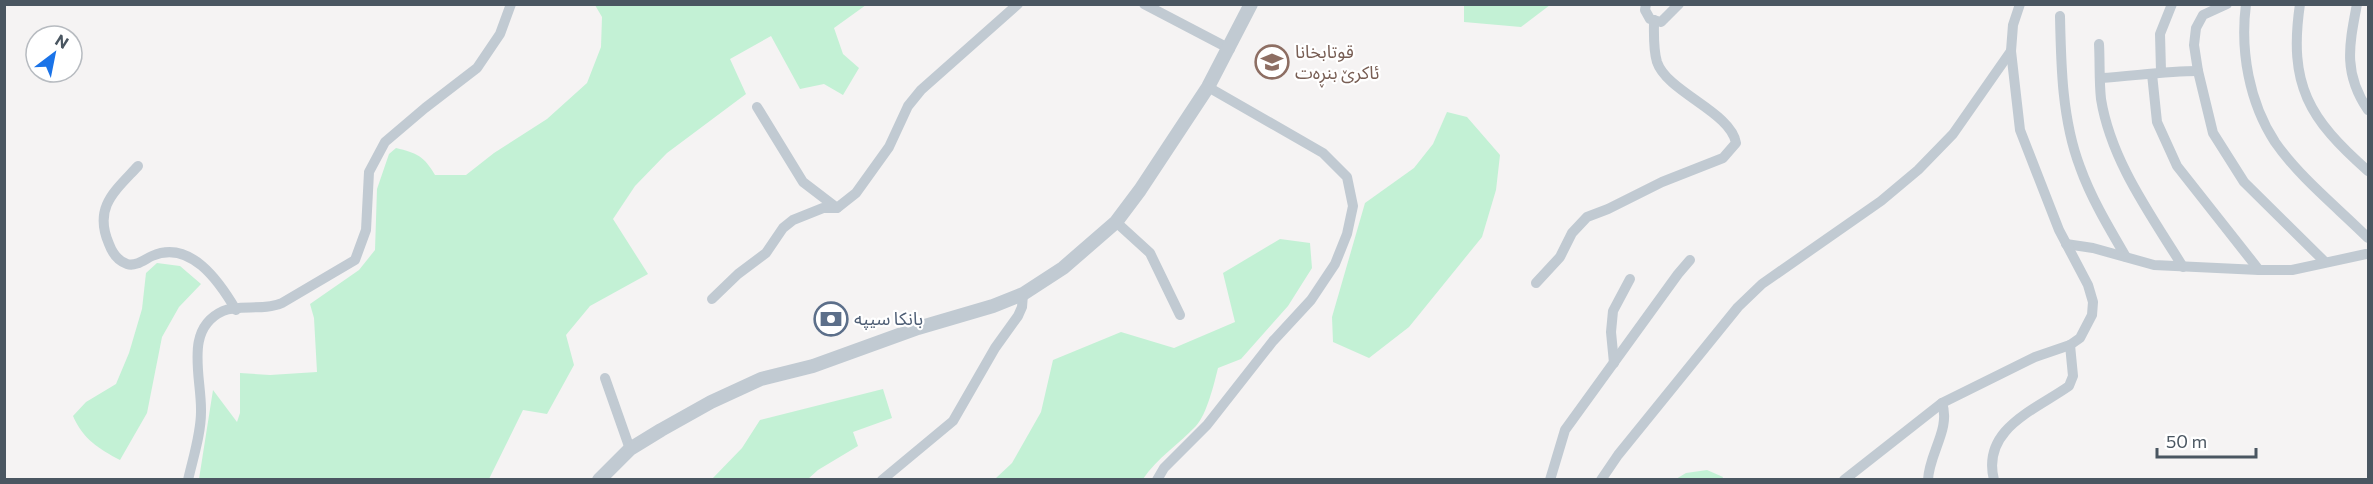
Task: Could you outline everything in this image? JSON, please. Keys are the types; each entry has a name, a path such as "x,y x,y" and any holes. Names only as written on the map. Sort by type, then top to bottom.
{"street":[{"path":"188,480 201,412 197,350 203,327 225,310 273,307 356,260 366,230 369,172 379,151 385,142 425,108 477,68 500,34 511,4"},
{"path":"712,299 738,274 766,253 783,228 793,220 823,208 837,208 856,193 890,147 908,106 921,90 1018,4"},
{"path":"599,480 630,449 711,402 761,379 813,366 918,328 993,306 1023,294 1063,268 1116,222 1173,142 1230,49 1251,4"},
{"path":"1646,4 1645,10 1650,20 1661,22 1679,4"},
{"path":"1844,480 1856,476 1942,403 2035,357 2070,345 2080,338 2092,315 2093,302 2088,285 2042,192 2020,130 2011,51 2013,26 2020,4"},
{"path":"2172,4 2160,34 2157,122 2177,166 2259,270"},
{"path":"2227,4 2204,15 2196,28 2194,45 2213,133 2244,182 2325,262"},
{"path":"2246,4 2243,28 2244,52 2262,120 2276,143 2297,168 2368,238"},
{"path":"2300,4 2297,59 2306,95 2327,132 2368,171"},
{"path":"2357,4 2350,68 2353,82 2368,110"},
{"path":"1150,6 1230,49"},
{"path":"2060,16 2065,97 2079,165 2107,225 2126,257"},
{"path":"1536,283 1560,257 1572,233 1587,217 1662,182 1723,158 1736,143 1735,135 1668,77 1658,63 1653,37 1654,20"},
{"path":"2099,44 2101,98 2117,152 2133,186 2183,267"},
{"path":"1601,480 1636,432 1738,307 1762,284 1881,201 1918,170 1953,134 2011,51"},
{"path":"2102,78 2198,70"},
{"path":"1157,480 1164,468 1207,425 1273,341 1311,300 1335,264 1347,234 1353,206 1347,177 1323,153 1208,87"},
{"path":"758,107 803,182 837,208"},
{"path":"138,166 109,199 104,209 105,235 111,249 128,265 136,264 166,251 178,251 206,268 236,310"},
{"path":"1116,222 1150,253 1180,315"},
{"path":"2066,244 2154,265 2259,270 2292,270 2368,252"},
{"path":"1550,480 1565,430 1690,260"},
{"path":"1614,363 1611,332 1613,311 1630,279"},
{"path":"882,480 953,421 995,348 1018,316 1022,308 1023,294"},
{"path":"1994,480 1992,453 1998,439 2010,425 2069,386 2073,376 2070,345"},
{"path":"606,378 630,449"},
{"path":"1928,480 1929,470 1944,426 1945,414 1942,403"}],"green space":[{"path":"1464,4 1550,5 1521,27 1464,22"},
{"path":"595,5 866,5 834,28 843,54 859,68 843,95 824,84 800,89 771,36 730,59 746,94 667,153 635,186 613,219 648,274 590,306 566,335 574,365 547,414 523,410 489,479 199,479 213,390 237,422 240,413 240,373 270,375 317,372 314,318 310,304 359,270 375,250 377,189 389,154 396,148 415,154 427,163 435,175 466,175 494,153 547,119 587,83 601,47 602,17"},
{"path":"1447,112 1467,117 1500,155 1496,190 1482,237 1409,327 1369,358 1333,342 1332,317 1365,203 1414,168 1433,144"},
{"path":"1280,239 1310,243 1312,268 1288,306 1241,359 1218,368 1210,398 1200,421 1155,464 1143,479 995,479 1012,463 1041,412 1053,360 1121,332 1174,348 1235,322 1223,273"},
{"path":"157,263 180,266 201,284 179,307 162,337 147,413 120,460 92,443 73,416 86,402 116,384 129,353 142,309 146,273"},
{"path":"883,389 892,418 853,432 858,446 818,470 808,479 712,479 742,448 760,420"},
{"path":"1707,470 1723,477 1722,479 1676,479 1686,473"}],"place":[{"name":"قوتابخانا ئاکرێ بنڕەت","path":"1272,62"},
{"name":"بانکا سیپە","path":"831,319"}]}
